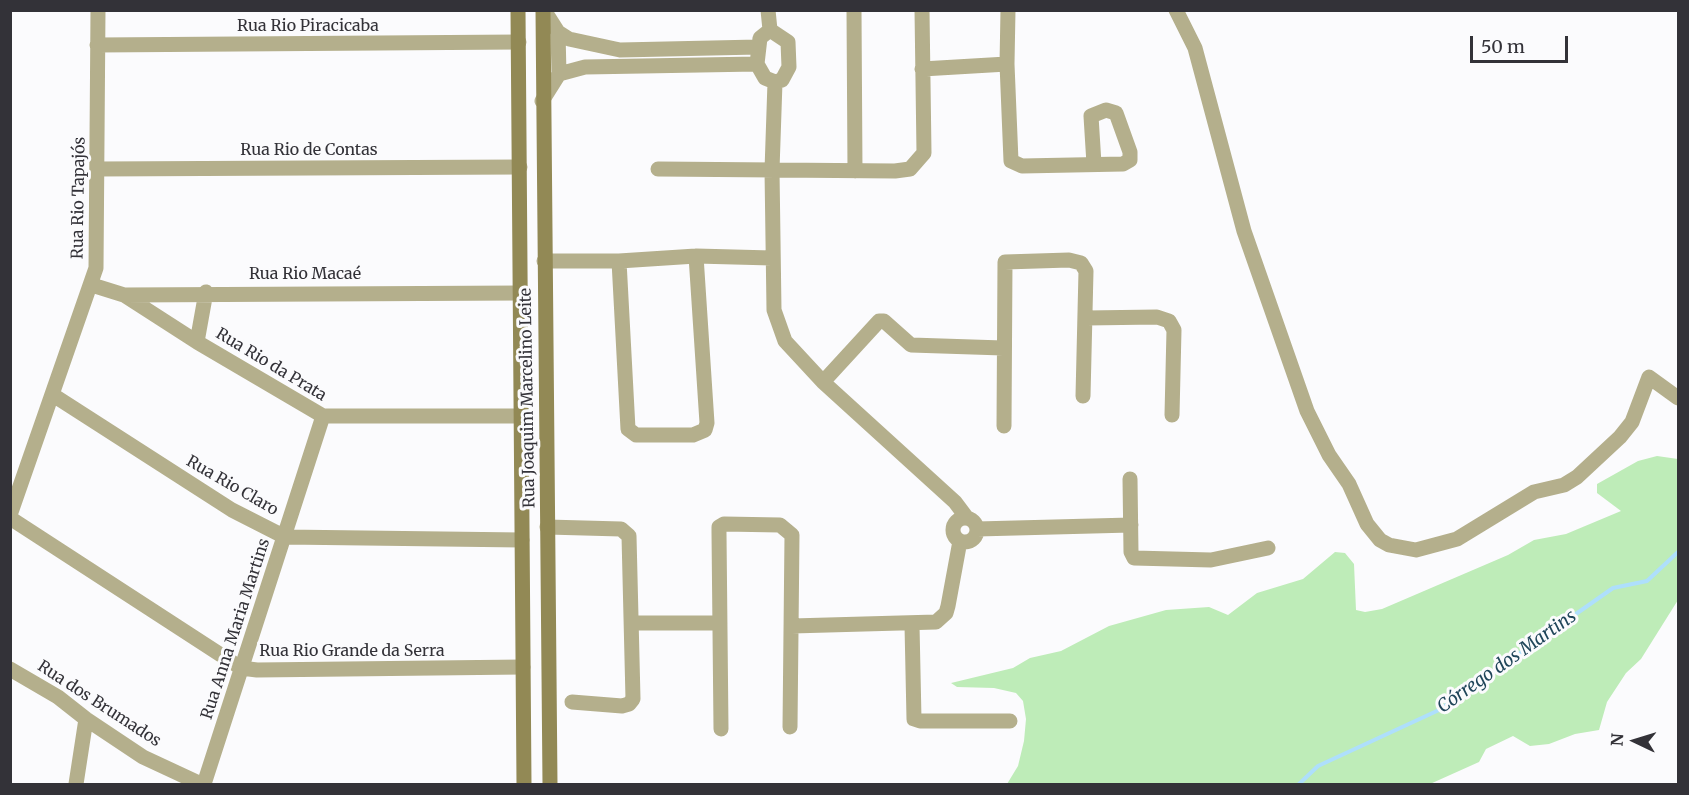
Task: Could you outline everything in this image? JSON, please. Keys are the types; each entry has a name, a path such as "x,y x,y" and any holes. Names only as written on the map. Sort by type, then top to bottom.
{"main road":[{"name":"Rua Joaquim Marcelino Leite","path":"518,10 524,784"},
{"name":"Rua Joaquim Marcelino Leite","path":"544,10 542,101 550,784"},
{"path":"519,69 527,97 527,172 536,182 544,181"},
{"path":"522,472 535,476 548,472"},
{"path":"522,508 532,498 540,499 547,510"}],"street":[{"name":"Rua Rio Tapajós","path":"10,516 96,268 98,10"},
{"path":"544,10 558,32 569,39 620,50 758,47"},
{"path":"768,10 770,30"},
{"path":"854,10 855,171"},
{"path":"658,169 855,171 910,169 924,153 922,10"},
{"path":"1008,10 1007,64 1011,161 1022,166 1094,164"},
{"path":"1176,10 1195,48 1244,231 1307,411 1329,455 1349,484 1367,524 1380,540 1405,550 1416,550 1457,539 1534,492 1564,485 1577,477 1620,437 1632,422 1649,376 1678,398"},
{"path":"770,30 788,42 789,67 782,80 775,82 765,78 757,64 760,38 770,30"},
{"path":"558,32 560,74"},
{"name":"Rua Rio Piracicaba","path":"98,45 519,42"},
{"path":"542,101 551,83 560,74 585,67 757,64"},
{"path":"922,69 1007,64"},
{"path":"775,82 772,170 774,310 785,340 823,382 940,490 956,502 965,531 954,567 946,613 936,622 912,625 792,626"},
{"name":"Rua Rio de Contas","path":"98,169 520,167"},
{"path":"544,261 619,261 696,256 772,258"},
{"path":"619,261 628,429 636,435 693,435 705,430 707,423 696,256"},
{"path":"1004,426 1003,269 1005,262 1011,260 1069,260 1081,263 1086,271 1083,396"},
{"name":"Rua Rio Macaé","path":"92,285 124,295 206,292 520,293"},
{"path":"197,342 206,292"},
{"name":"Rua Rio da Prata","path":"124,295 197,342 323,416 522,416"},
{"path":"1086,318 1157,317 1169,321 1174,330 1172,415"},
{"path":"823,382 879,321 884,321 911,345 1003,348"},
{"name":"Rua Rio Claro","path":"53,395 232,510 285,537 522,540"},
{"name":"Rua Anna Maria Martins","path":"202,784 323,416"},
{"path":"1130,479 1131,552 1134,558 1139,560 1211,560 1268,548"},
{"name":"Rua Rio Grande da Serra","path":"10,516 241,668 257,670 522,667"},
{"path":"722,729 719,527 723,524 780,525 792,535 790,727"},
{"path":"965,531 1131,525"},
{"path":"548,527 625,531 629,536 633,699 629,704 572,702"},
{"path":"632,623 720,623"},
{"path":"912,625 914,719 920,721 1010,721"},
{"name":"Rua dos Brumados","path":"10,669 58,697 86,719 143,756 202,784"},
{"path":"75,784 86,719"}],"green space":[{"path":"1657,456 1678,459 1678,600 1641,659 1626,673 1607,702 1599,730 1575,734 1549,744 1530,746 1513,736 1486,749 1479,762 1430,784 1007,784 1018,766 1024,741 1026,719 1023,701 1016,693 994,688 957,687 951,683 1013,668 1030,658 1061,651 1109,626 1166,610 1209,607 1228,615 1257,593 1303,579 1335,552 1345,553 1354,564 1356,610 1365,612 1382,609 1508,555 1534,540 1566,534 1621,511 1597,493 1597,484 1638,461"}],"waterway":[{"name":"Córrego dos Martins","path":"1299,784 1318,766 1439,710 1613,588 1647,581 1678,552"}]}
